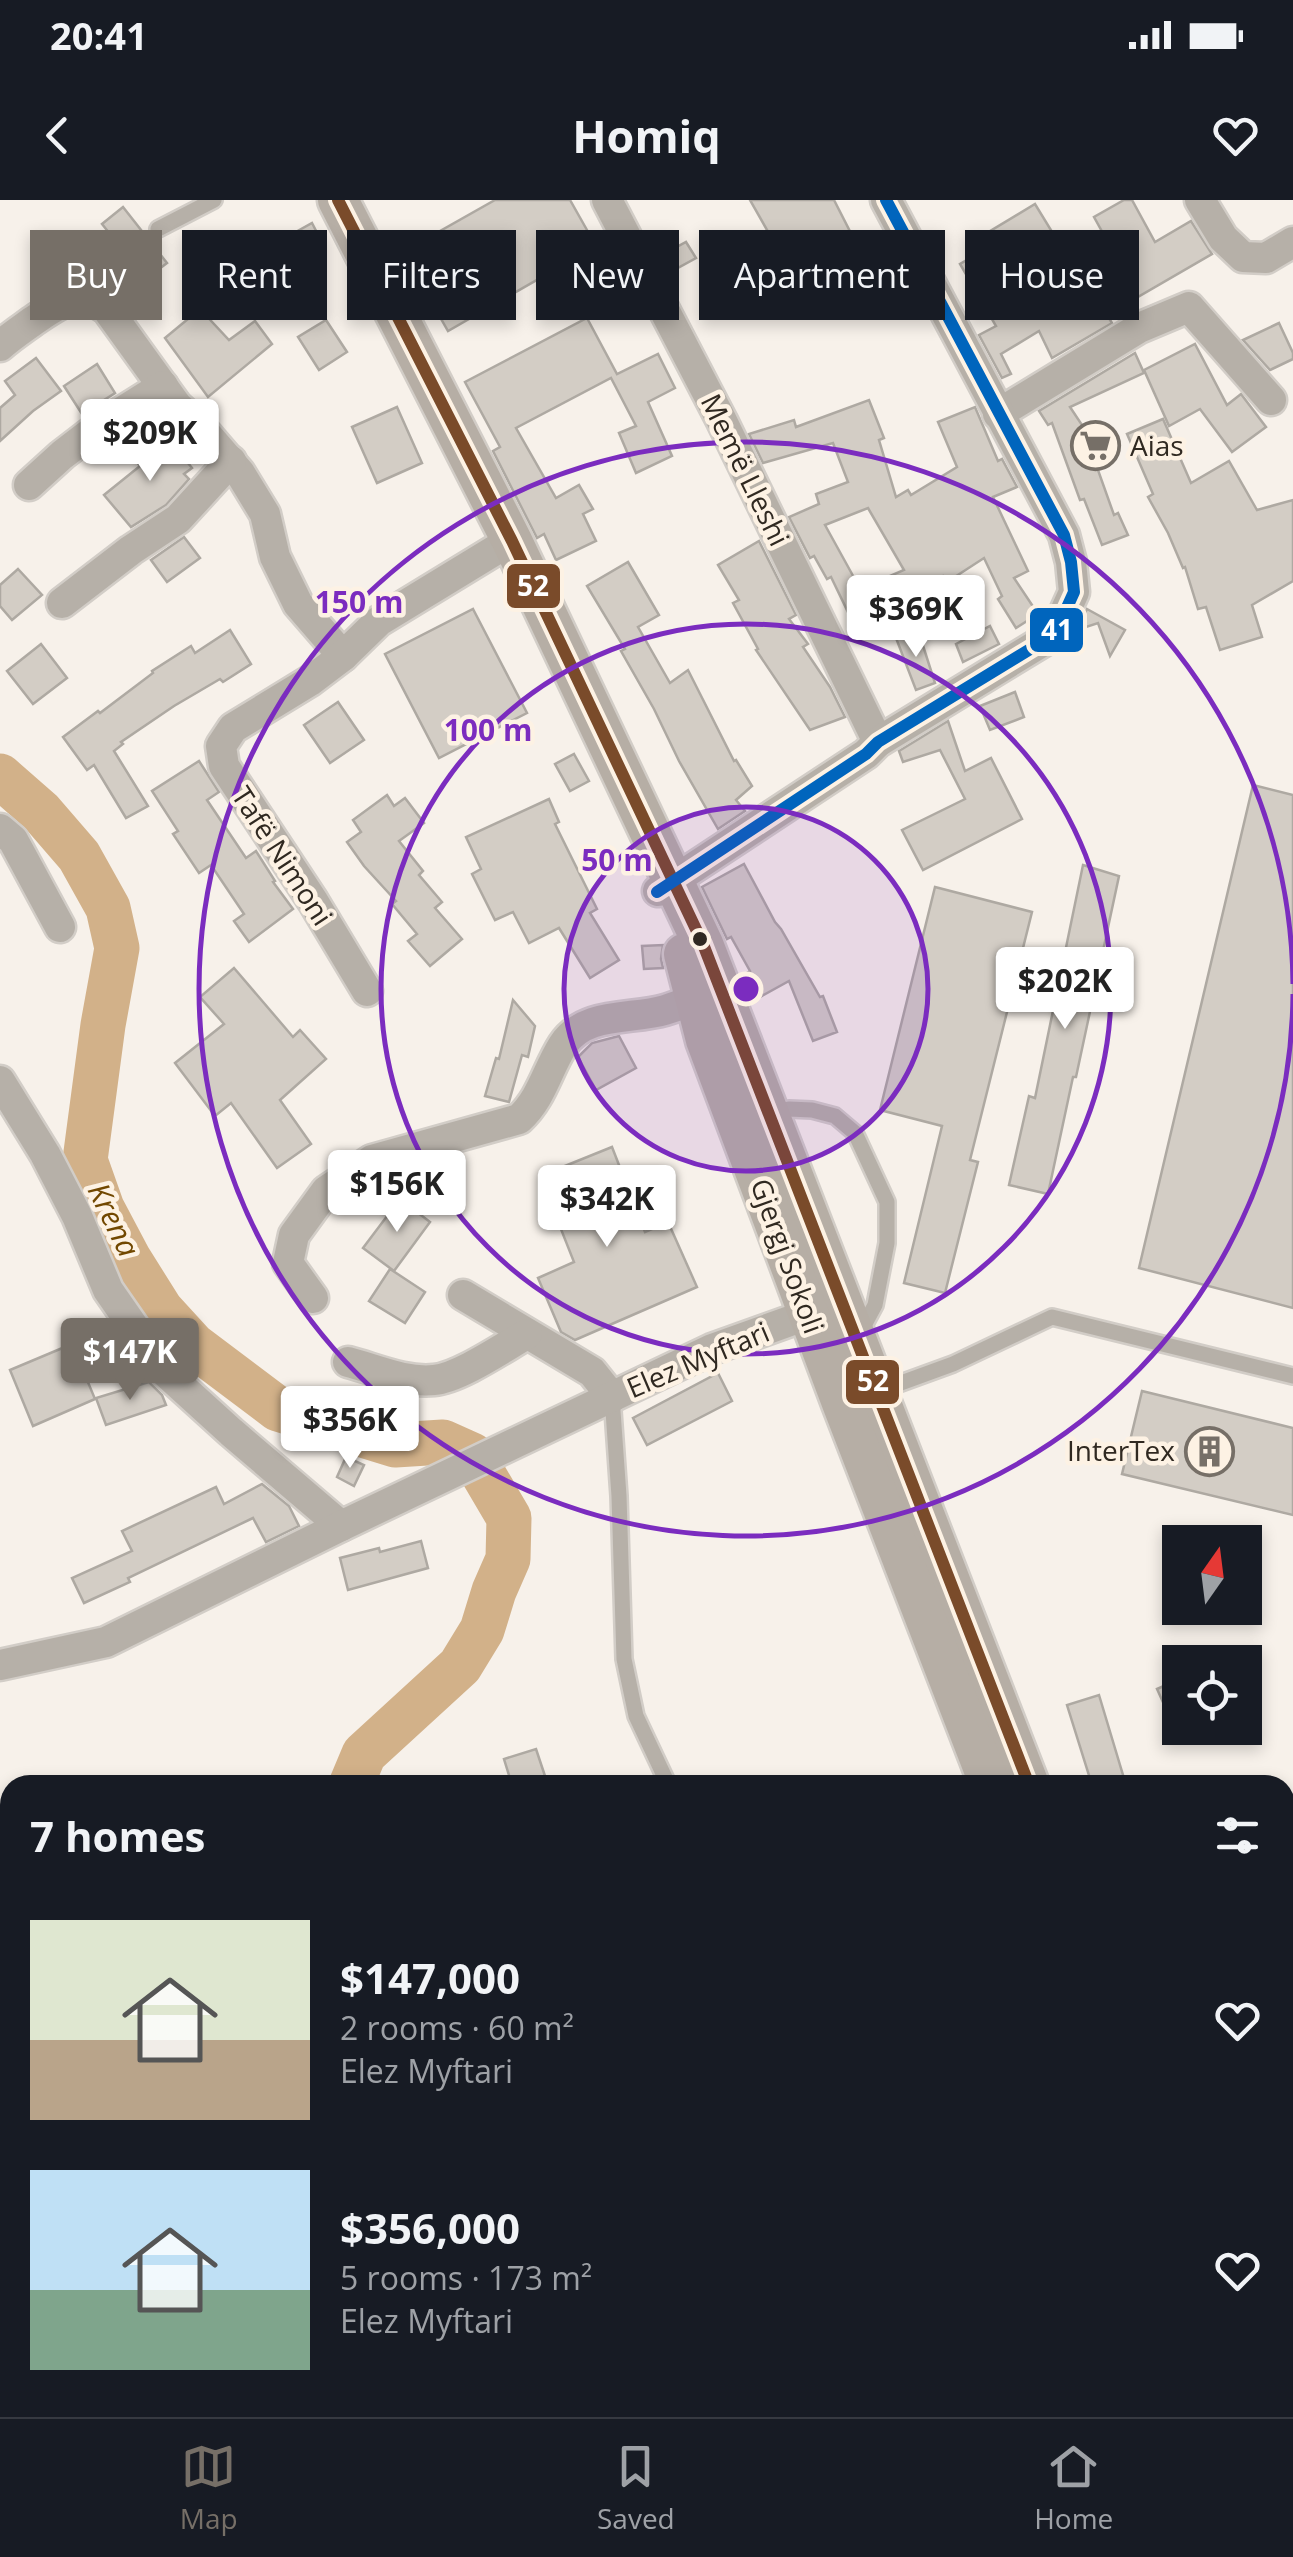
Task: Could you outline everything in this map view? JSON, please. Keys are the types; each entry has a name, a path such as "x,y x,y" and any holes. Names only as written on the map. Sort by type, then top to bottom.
{"main road":[{"path":"319,200 412,377 693,946"},
{"path":"338,200 512,540 665,887"},
{"name":"Gjergj Sokoli","path":"693,946 694,999 706,1040 825,1308 987,1775"},
{"name":"Gjergj Sokoli","path":"693,946 769,1114 825,1308 856,1341 859,1398 1024,1775"}],"street":[{"name":"Memë Lleshi","path":"607,200 722,421 878,742"},
{"path":"665,887 866,754 878,742 1055,634 1074,592 1064,535 886,200"},
{"path":"1200,200 1223,238 1243,257 1266,258 1293,242"},
{"path":"0,346 62,302 81,298 107,309 176,406 240,473 264,514 275,556 298,604 342,656"},
{"path":"998,414 1139,328 1190,307 1271,400"},
{"path":"30,485 101,425 163,386"},
{"path":"62,603 130,550 178,519 231,461"},
{"name":"Tafë Nimoni","path":"368,992 224,766 221,746 233,728 310,681 379,622 497,549"},
{"path":"0,829 13,840 60,927"},
{"path":"313,1298 288,1263 294,1234 326,1191 372,1160 519,1120 532,1107 564,1043 578,1031 612,1016 662,1012 694,999"},
{"path":"0,1081 45,1154 108,1290 165,1372 341,1526 106,1642 0,1666"},
{"name":"Elez Myftari","path":"463,1294 592,1372 612,1397"},
{"name":"Elez Myftari","path":"341,1526 712,1349 825,1308"},
{"path":"348,1362 410,1380 437,1380 527,1334"}],"lane":[{"path":"158,229 214,200"},
{"path":"769,1114 790,1109 835,1116 854,1133 887,1202 887,1242 875,1305 856,1341"},
{"path":"859,1398 954,1364 1052,1317 1293,1376"},
{"path":"612,1397 624,1659 636,1716 664,1775"}],"building":[{"path":"495,200 570,200 587,230 536,230 536,280 516,292 516,230 442,230"},
{"path":"750,200 834,200 849,230 767,230"},
{"path":"1124,200 1132,200 1155,242 1191,221 1212,254 1139,296 1139,230 1101,230 1094,217"},
{"path":"1035,204 1051,230 992,230"},
{"path":"123,207 141,230 107,230 102,224"},
{"path":"686,242 696,258 679,267 679,246"},
{"path":"187,320 210,320 229,340 255,321 272,344 208,397 165,338"},
{"path":"326,320 347,352 319,370 298,337"},
{"path":"442,320 467,320 448,331"},
{"path":"588,320 617,374 658,354 675,388 648,402 672,456 636,473 619,433 636,426 611,378 516,428 556,498 579,485 593,509 583,514 596,541 556,560 544,534 537,538 493,451 500,447 465,382"},
{"path":"993,320 1112,323 1052,358 1039,331 1001,354 1011,374 1002,378 979,335 996,326"},
{"path":"1279,323 1293,359 1270,370 1243,340"},
{"path":"1195,344 1227,405 1241,394 1266,427 1232,452 1200,409 1169,426 1144,370"},
{"path":"1135,353 1144,373 1070,407 1082,425 1114,515 1118,513 1128,535 1102,545 1084,499 1080,500 1052,423 1048,425 1039,411"},
{"path":"36,358 61,391 0,441 0,408 15,395 5,381"},
{"path":"97,364 115,393 82,414 64,386"},
{"path":"869,400 884,438 879,440 896,497 908,490 911,495 957,467 938,422 975,407 998,461 1002,459 1017,487 993,497 1028,571 1014,578 1038,614 1016,628 998,599 1002,596 984,558 947,582 943,576 876,604 885,623 859,635 831,577 827,579 814,556 810,558 789,517 819,504 816,494 848,482 833,443 763,463 749,434 794,420 796,427","holes":["868,508 904,570 867,586 864,580 857,583 825,525"]},
{"path":"397,407 422,463 377,483 352,427"},
{"path":"1163,419 1191,483 1229,461 1257,510 1293,500 1293,581 1252,605 1262,637 1220,650 1206,607 1198,609 1185,567 1148,497 1153,494 1127,434"},
{"path":"167,437 192,468 184,474 189,479 166,505 131,527 104,495 140,466 137,462"},
{"path":"184,537 200,558 167,582 151,560"},
{"path":"759,541 796,615 789,619 808,644 803,647 845,717 810,730 756,650 733,603 739,600 718,565"},
{"path":"628,562 659,615 638,627 670,683 688,670 734,761 752,786 736,800 745,811 718,829 621,651 625,649 587,586"},
{"path":"18,569 42,595 12,620 0,606 0,585"},
{"path":"473,609 527,713 439,758 385,654"},
{"path":"1087,609 1125,630 1110,656 1098,623 1077,630"},
{"path":"990,626 999,644 963,662 956,644"},
{"path":"230,630 251,664 174,706 114,751 148,806 126,818 94,765 87,770 63,737 191,646 195,653"},
{"path":"918,630 935,683 916,690 896,638"},
{"path":"41,644 67,678 33,704 7,671"},
{"path":"1015,692 1024,717 990,730 980,706"},
{"path":"338,702 364,740 330,763 304,725"},
{"path":"948,721 965,771 991,758 1022,819 923,870 902,830 965,799 940,750 903,762 899,751"},
{"path":"574,754 589,781 570,791 555,764"},
{"path":"199,761 219,792 207,800 246,858 256,851 293,909 249,942 234,921 244,914 211,865 199,873 173,834 178,831 152,791"},
{"path":"1253,785 1293,795 1293,1308 1139,1268"},
{"path":"387,795 394,806 405,798 424,823 399,841 423,871 419,875 442,902 435,908 462,939 430,966 408,941 417,934 392,904 396,901 347,842 361,832 353,820"},
{"path":"549,799 559,822 555,824 597,909 590,913 619,960 590,978 559,928 529,943 513,912 495,920 472,874 481,869 466,837"},
{"path":"744,864 775,922 820,997 823,996 837,1032 813,1041 789,981 760,997 731,937 727,939 702,887"},
{"path":"1083,865 1119,876 1048,1194 1009,1185 1029,1096 1035,1098"},
{"path":"935,887 1032,912 970,1160 978,1162 945,1293 904,1283 942,1126 880,1110"},
{"path":"663,945 663,968 644,969 642,946"},
{"path":"234,968 293,1037 300,1030 326,1059 280,1100 311,1144 277,1168 231,1103 215,1116 175,1063 224,1024 200,997"},
{"path":"513,1000 535,1026 528,1057 522,1055 509,1102 485,1096 496,1058 499,1059"},
{"path":"619,1036 636,1068 596,1090 578,1057 592,1043"},
{"path":"612,1147 645,1232 668,1222 697,1287 575,1340 561,1332 538,1278 574,1262 540,1176"},
{"path":"400,1199 430,1222 394,1271 363,1248"},
{"path":"390,1269 425,1292 405,1323 369,1301"},
{"path":"72,1344 95,1399 33,1426 10,1370"},
{"path":"718,1373 732,1401 647,1445 633,1418"},
{"path":"149,1382 166,1405 106,1425 96,1398"},
{"name":"InterTex","path":"1142,1391 1293,1428 1293,1515 1122,1474"},
{"path":"346,1457 364,1465 354,1486 337,1477"},
{"path":"262,1484 289,1506 299,1526 266,1542 253,1518 84,1603 72,1578 132,1551 122,1531 216,1487 224,1504"},
{"path":"421,1541 428,1568 348,1590 340,1558"},
{"path":"1099,1695 1123,1775 1089,1775 1067,1705"},
{"path":"536,1749 545,1775 509,1775 504,1759"}],"waterway":[{"name":"Krena","path":"0,776 41,812 79,856 108,908 117,948 85,1160 102,1208 161,1310 193,1345 278,1409 395,1445 443,1442 472,1455 509,1518 508,1559 482,1630 460,1666 364,1754 355,1775"}],"transit line":[{"name":"52","path":"338,200 512,541 703,944 1025,1775"},
{"name":"41","path":"657,892 866,754 878,742 1055,634 1074,592 1064,535 886,200"}],"place":[{"name":"Aias","path":"1095,446"},
{"name":"InterTex","path":"1210,1451"}]}
